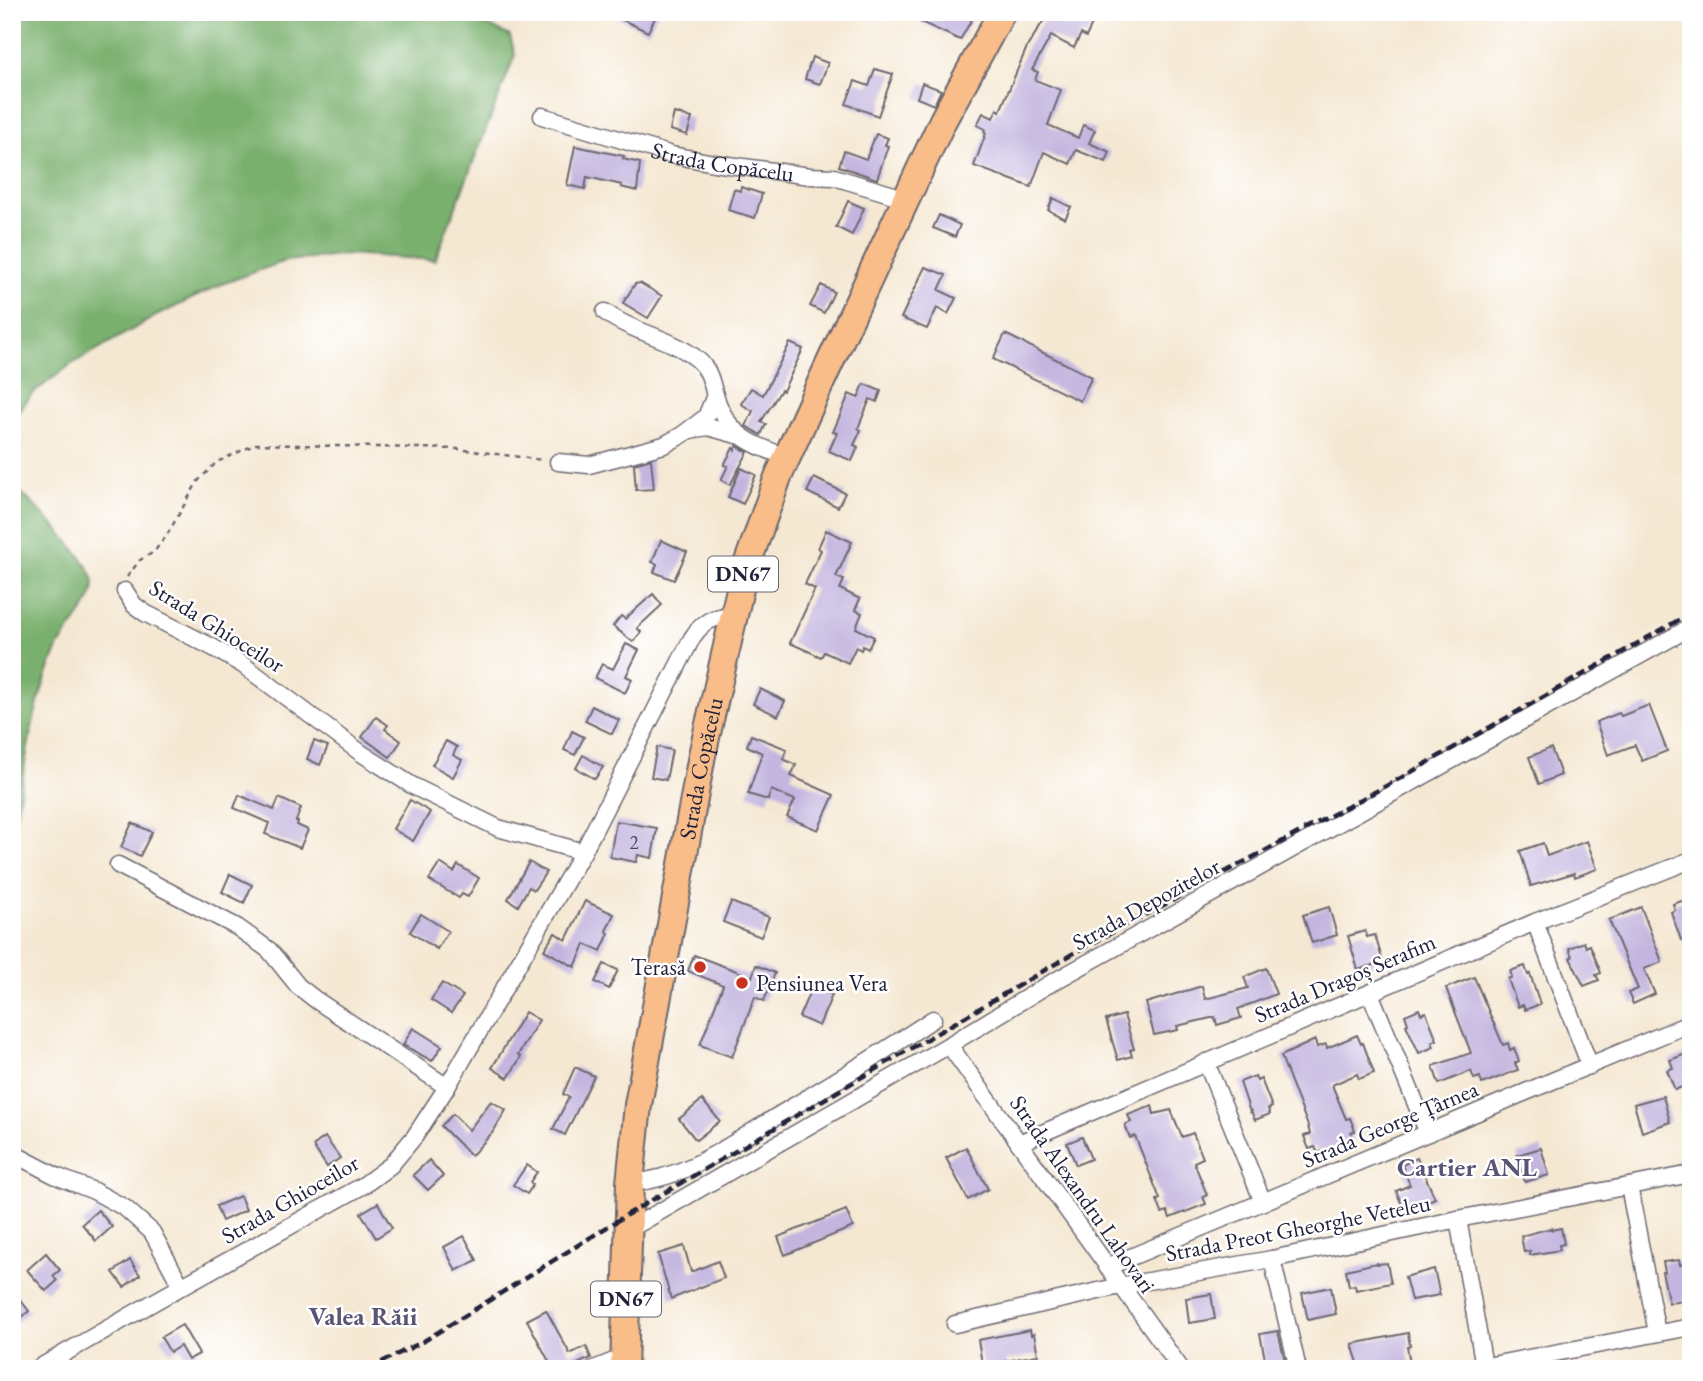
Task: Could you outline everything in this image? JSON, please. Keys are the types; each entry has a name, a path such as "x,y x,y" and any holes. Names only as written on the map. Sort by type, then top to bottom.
{"main road":[{"name":"Strada Copăcelu","path":"624,1363 630,1183 638,1105 702,755 732,615 754,543 786,457 961,83 1002,12"}],"street":[{"name":"Strada Copăcelu","path":"542,116 672,155 714,163 834,177 907,198"},
{"path":"605,312 630,327 687,352 699,361 707,369 729,426 737,435"},
{"path":"558,463 597,463 664,444 690,430 706,417 715,395"},
{"path":"690,430 708,427 737,435 786,457"},
{"name":"Strada Ghioceilor","path":"125,591 134,605 145,613 212,646 243,665 361,752 413,786 498,828 583,852"},
{"name":"Strada Ghioceilor","path":"37,1369 364,1185 391,1165 415,1136 447,1087 583,852 692,638 701,624 710,618 732,615"},
{"name":"Strada Depozitelor","path":"628,1230 1058,979 1691,627"},
{"name":"Strada Dragoș Serafim","path":"1019,1143 1535,922 1691,860"},
{"path":"118,865 237,927 269,950 299,986 316,1000 447,1087"},
{"path":"1535,922 1590,1066"},
{"path":"1370,993 1428,1133"},
{"path":"630,1183 654,1181 674,1175 703,1161 863,1065 933,1019"},
{"name":"Strada George Țârnea","path":"1107,1267 1691,1023"},
{"name":"Strada Alexandru Lahovari","path":"949,1045 1181,1369"},
{"path":"1206,1062 1263,1202"},
{"path":"12,1153 125,1208 152,1232 181,1286"},
{"name":"Strada Preot Gheorghe Veteleu","path":"956,1324 1120,1286 1272,1259 1458,1219 1691,1174"},
{"path":"1629,1186 1657,1333"},
{"path":"1458,1219 1477,1367 1691,1326"},
{"path":"1272,1259 1298,1369"},
{"path":"594,1369 624,1363"}],"path":[{"path":"125,591 128,573 140,560 154,552 167,535 198,481 217,462 256,444 458,449 558,463"}],"green space":[{"path":"12,12 461,12 510,36 515,55 435,260 348,254 285,261 222,284 158,315 70,365 32,394 12,421"},
{"path":"12,484 72,546 91,573 94,583 90,599 62,641 49,669 31,732 15,820 12,822"}],"building":[{"path":"606,12 658,12 648,32"},
{"path":"899,12 960,12 972,19 960,40"},
{"path":"1049,12 1098,12 1086,37 1081,34 1074,48 1051,36 1032,70 1038,72 1035,80 1061,90 1048,125 1078,138 1083,125 1095,130 1089,143 1110,152 1106,162 1076,150 1070,164 1044,152 1031,187 974,166 986,133 985,129 977,125 983,113 993,118 997,109 1000,111 1027,47"},
{"path":"812,57 828,63 820,84 805,79"},
{"path":"875,69 893,74 878,116 846,104 855,81 869,86"},
{"path":"922,83 941,90 934,105 917,98"},
{"path":"674,113 692,118 687,135 670,130"},
{"path":"876,134 888,138 877,179 839,166 844,151 866,159"},
{"path":"575,146 624,156 623,159 640,163 637,191 587,177 585,189 567,185"},
{"path":"741,187 762,194 755,218 728,210 734,189 740,191"},
{"path":"1053,198 1071,207 1065,219 1048,210"},
{"path":"848,201 864,208 852,235 836,227"},
{"path":"939,215 960,225 955,237 933,228"},
{"path":"925,267 946,275 939,290 956,298 948,314 937,308 927,329 901,318"},
{"path":"640,283 662,296 648,318 623,303 635,284"},
{"path":"821,285 834,292 824,313 810,306"},
{"path":"1005,334 1092,377 1080,401 993,359"},
{"path":"790,343 803,349 783,391 781,390 761,422 766,424 761,435 746,426 753,411 741,404 751,388 763,395"},
{"path":"864,384 881,391 877,402 870,399 858,428 861,430 854,445 858,447 852,461 829,451 837,433 833,432 849,394 858,398"},
{"path":"737,446 748,452 730,485 721,480 728,466 724,465 733,448 735,450"},
{"path":"651,459 654,489 636,490 634,464"},
{"path":"741,468 756,475 743,504 728,497"},
{"path":"814,478 845,493 838,507 807,492"},
{"path":"826,530 852,542 836,577 844,580 840,589 860,599 855,610 862,613 856,628 874,637 868,649 863,646 861,650 856,647 848,663 824,652 821,657 790,643 815,589 805,584 821,550 818,548"},
{"path":"661,540 687,552 674,580 654,572 657,564 652,562"},
{"path":"653,594 662,605 637,628 641,632 633,642 613,626 621,616 625,619"},
{"path":"626,644 639,650 626,676 632,679 625,693 595,678 602,664 613,669"},
{"path":"760,689 785,701 778,716 753,704"},
{"path":"1649,705 1667,751 1642,761 1635,745 1608,755 1596,722"},
{"path":"592,706 619,720 612,734 585,721"},
{"path":"376,717 388,725 385,729 401,741 390,757 362,737"},
{"path":"572,731 584,737 575,755 564,750"},
{"path":"751,735 787,749 783,759 796,765 791,776 834,795 818,830 787,817 795,800 771,790 768,800 748,794 762,753 747,746"},
{"path":"314,741 328,746 320,765 307,759"},
{"path":"446,741 457,747 453,755 462,760 453,777 432,765"},
{"path":"657,747 672,750 666,780 651,777"},
{"path":"1551,748 1561,775 1539,784 1529,757"},
{"path":"583,755 603,767 595,779 576,768"},
{"path":"239,795 274,810 279,798 301,808 297,825 308,830 300,848 265,834 269,823 234,808"},
{"path":"410,800 430,812 413,841 393,829"},
{"path":"616,821 657,828 652,858 638,855 636,862 610,857"},
{"path":"132,823 152,832 140,856 121,847"},
{"path":"1587,841 1597,869 1575,877 1574,873 1531,886 1520,851 1543,843 1547,856"},
{"path":"529,862 546,872 534,890 529,887 518,906 508,899"},
{"path":"440,863 454,872 458,865 479,878 468,897 462,894 459,898 429,880"},
{"path":"230,874 252,885 244,903 222,892"},
{"path":"1688,899 1691,906 1691,936 1681,940 1671,912 1675,910 1673,904"},
{"path":"585,901 614,914 601,951 585,944 575,967 544,950 555,933 566,940"},
{"path":"731,902 769,917 761,937 723,922"},
{"path":"1329,907 1337,935 1312,943 1303,915"},
{"path":"1641,907 1662,962 1644,969 1655,994 1633,1004 1628,993 1638,989 1609,920"},
{"path":"421,914 448,931 437,949 410,932"},
{"path":"1365,931 1367,937 1375,935 1383,962 1358,970 1348,936"},
{"path":"1584,942 1586,947 1590,945 1601,973 1596,975 1599,980 1584,986 1570,958 1569,948"},
{"path":"694,955 752,977 756,965 775,973 764,1001 755,997 732,1057 700,1045 723,985 688,971"},
{"path":"604,964 618,970 609,989 595,982"},
{"path":"1525,966 1540,1004 1525,1010 1523,1005 1518,1007 1508,979 1512,977 1510,971"},
{"path":"1266,968 1276,994 1238,1009 1241,1018 1217,1025 1215,1017 1177,1026 1178,1030 1154,1035 1146,1003 1202,986 1205,999 1248,988 1244,977"},
{"path":"1474,977 1503,1045 1508,1043 1510,1050 1514,1048 1519,1061 1515,1063 1518,1070 1482,1084 1480,1077 1474,1079 1471,1071 1439,1084 1433,1066 1471,1053 1446,988"},
{"path":"442,983 463,996 451,1013 431,1000"},
{"path":"812,986 832,995 819,1026 799,1017"},
{"path":"1419,1009 1421,1014 1426,1012 1437,1040 1432,1042 1434,1047 1419,1053 1406,1025 1405,1015"},
{"path":"525,1012 539,1020 508,1078 492,1068"},
{"path":"1124,1015 1134,1049 1130,1050 1132,1056 1118,1060 1106,1020"},
{"path":"413,1028 442,1046 432,1061 403,1045"},
{"path":"1357,1035 1361,1044 1363,1043 1374,1073 1359,1079 1357,1074 1332,1085 1346,1119 1350,1118 1355,1131 1351,1132 1353,1140 1318,1153 1315,1147 1309,1149 1304,1136 1310,1134 1308,1126 1281,1056 1315,1040 1317,1047 1326,1044 1327,1048"},
{"path":"1691,1052 1691,1083 1675,1090 1667,1070 1673,1068 1670,1060"},
{"path":"575,1067 594,1076 565,1135 553,1129 569,1097 563,1094"},
{"path":"1255,1076 1257,1081 1261,1079 1272,1107 1268,1109 1270,1114 1255,1120 1240,1082"},
{"path":"1663,1096 1670,1122 1642,1132 1634,1104"},
{"path":"702,1100 720,1121 696,1140 679,1119"},
{"path":"491,1101 506,1110 493,1132 471,1156 441,1126 453,1114 469,1130"},
{"path":"1152,1106 1154,1114 1171,1110 1182,1137 1193,1133 1203,1158 1194,1162 1207,1195 1203,1197 1206,1204 1170,1218 1167,1211 1162,1213 1157,1200 1160,1199 1135,1136 1130,1138 1125,1125 1131,1122 1128,1115"},
{"path":"325,1137 340,1158 327,1167 313,1146"},
{"path":"1082,1137 1091,1159 1076,1165 1067,1143"},
{"path":"966,1147 988,1189 968,1200 946,1158"},
{"path":"1541,1148 1549,1175 1525,1182 1517,1155"},
{"path":"1417,1158 1435,1198 1405,1212 1396,1191 1410,1185 1402,1165"},
{"path":"429,1160 443,1176 428,1190 413,1175"},
{"path":"527,1165 537,1172 530,1182 533,1185 527,1194 513,1185"},
{"path":"240,1196 246,1210 222,1221 216,1206"},
{"path":"378,1203 392,1228 376,1238 361,1213"},
{"path":"98,1210 112,1227 96,1241 82,1224"},
{"path":"846,1210 853,1227 785,1255 778,1237"},
{"path":"1561,1228 1564,1244 1559,1245 1560,1250 1530,1255 1530,1251 1524,1252 1521,1236"},
{"path":"464,1236 477,1260 456,1271 444,1247"},
{"path":"684,1246 691,1272 718,1261 724,1278 671,1299 658,1254"},
{"path":"46,1253 60,1270 53,1276 57,1281 46,1291 27,1270"},
{"path":"130,1260 140,1275 124,1287 113,1272"},
{"path":"1679,1260 1680,1265 1684,1264 1689,1294 1684,1295 1685,1301 1669,1303 1662,1272 1665,1272 1663,1262"},
{"path":"1387,1263 1391,1283 1356,1290 1355,1285 1349,1286 1346,1270"},
{"path":"1434,1269 1440,1295 1411,1300 1405,1277"},
{"path":"1331,1287 1336,1314 1308,1320 1302,1293"},
{"path":"1211,1294 1215,1319 1189,1323 1186,1298"},
{"path":"19,1298 29,1311 12,1326 12,1304"},
{"path":"546,1310 570,1354 586,1346 591,1358 566,1369 553,1369 527,1320"},
{"path":"182,1325 199,1354 188,1360 180,1346 170,1352 161,1337"},
{"path":"1030,1330 1031,1335 1034,1334 1038,1355 1006,1361 1008,1369 983,1369 978,1340"},
{"path":"1278,1331 1286,1365 1267,1369 1260,1334"},
{"path":"1408,1333 1410,1363 1379,1369 1360,1369 1352,1344"}],"railway":[{"path":"368,1369 424,1341 628,1214 1074,953 1399,779 1691,613"}],"place":[{"name":"Terasă","path":"700,967"},
{"name":"Pensiunea Vera","path":"742,983"}],"district":[{"name":"Cartier ANL","path":"1467,1167"},
{"name":"Valea Răii","path":"363,1316"}]}
